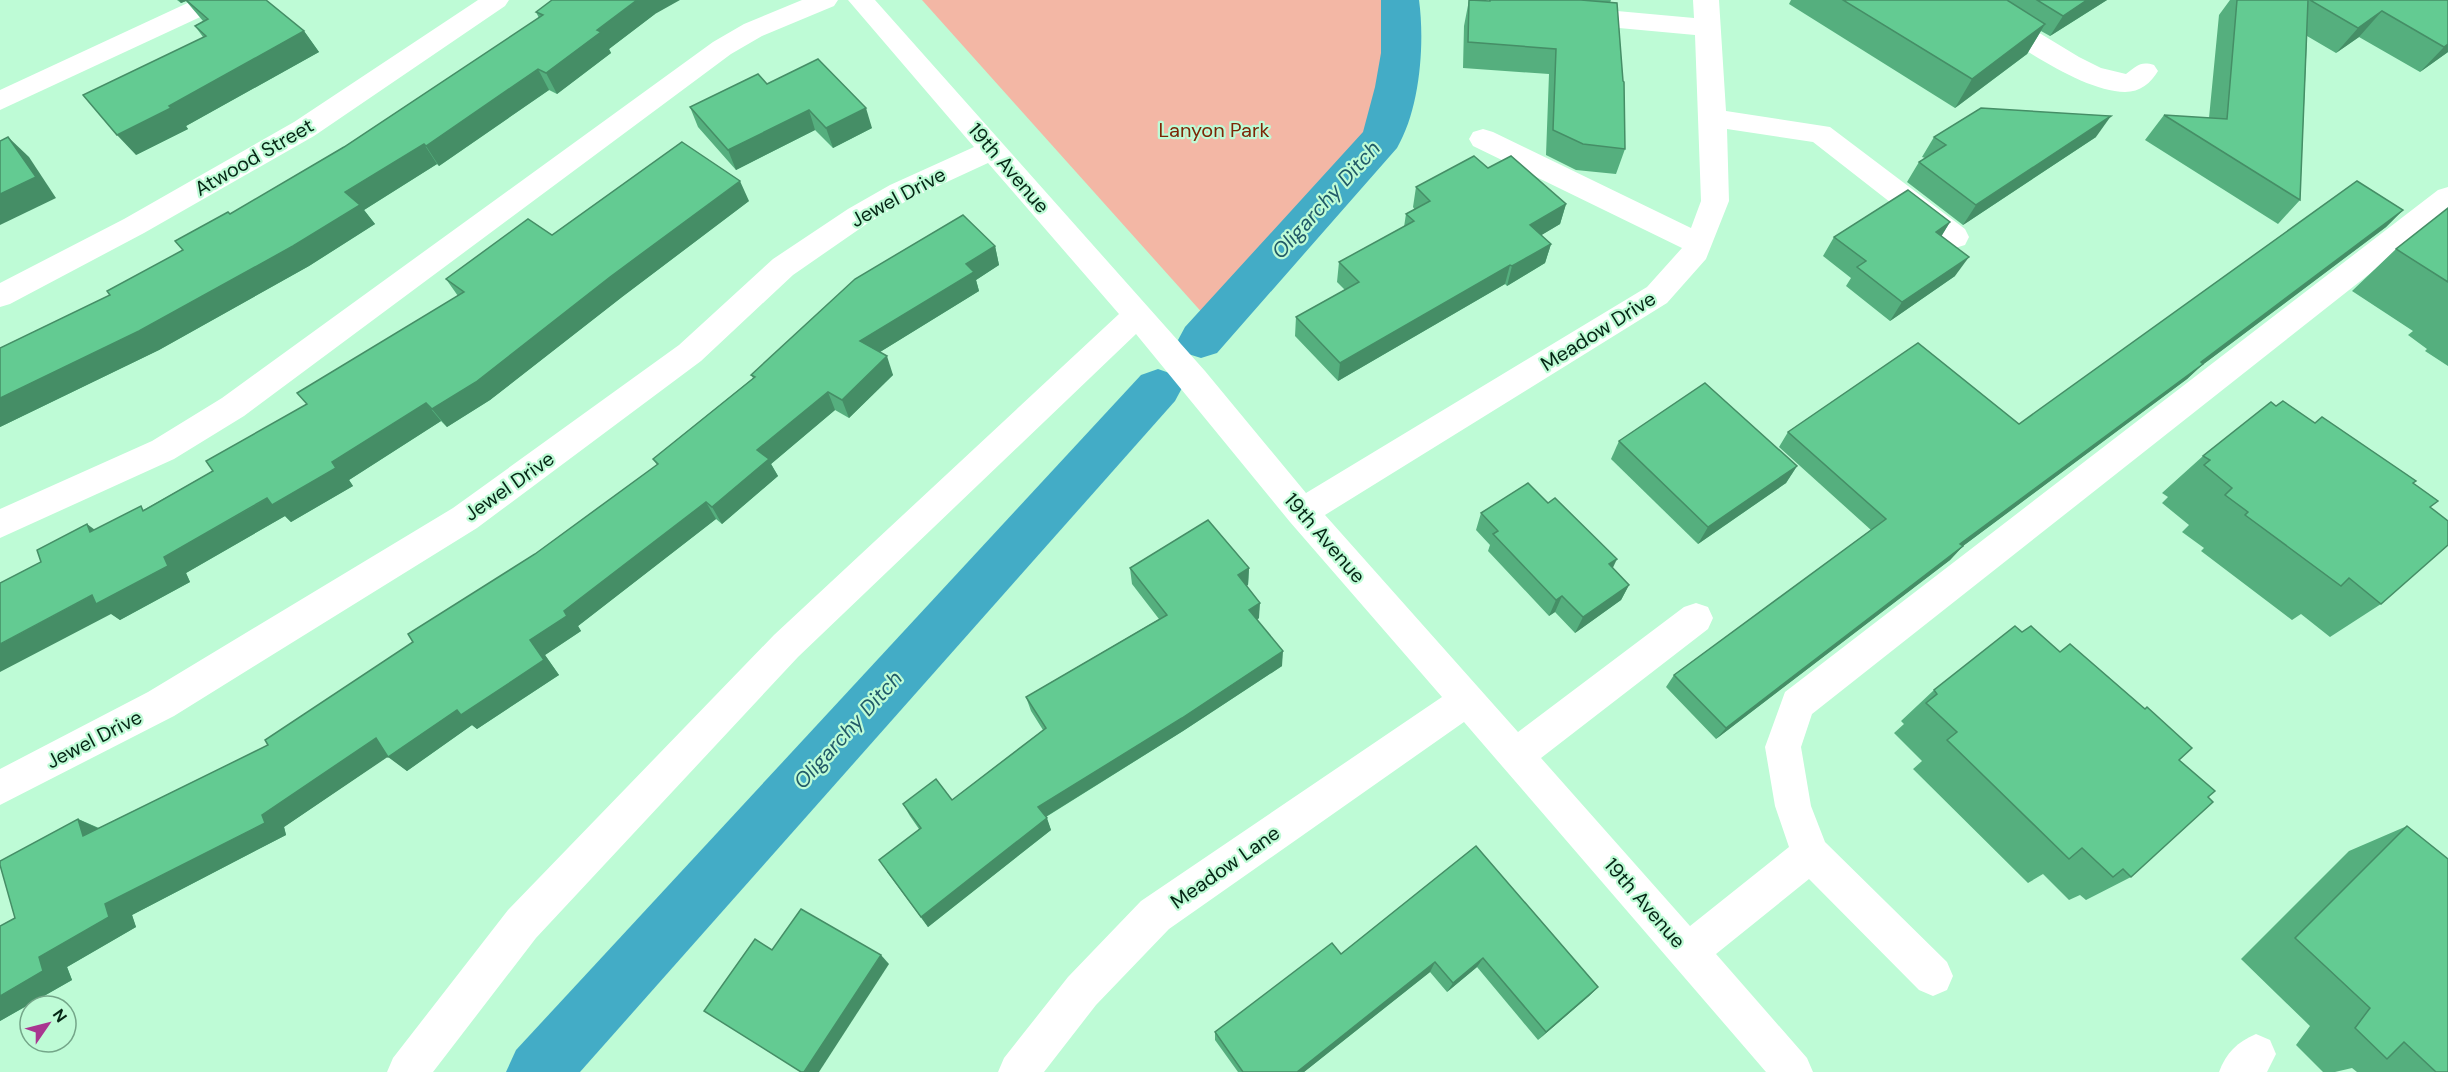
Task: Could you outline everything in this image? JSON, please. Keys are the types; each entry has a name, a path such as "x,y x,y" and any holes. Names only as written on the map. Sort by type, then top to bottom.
{"street":[{"path":"0,101 215,0"},
{"name":"Atwood Street","path":"0,296 134,226 304,129 496,0"},
{"path":"0,524 163,450 233,407 722,48 753,30 825,0"},
{"name":"19th Avenue","path":"861,0 1194,380 1302,512 1793,1072"},
{"path":"1509,0 1522,11 1707,14"},
{"path":"1967,0 2082,71 2103,80 2126,83 2137,80 2145,71"},
{"name":"Meadow Drive","path":"1302,512 1657,295 1696,251 1715,201 1707,14"},
{"path":"1713,118 1820,134 1956,237"},
{"path":"1483,140 1699,243"},
{"name":"Jewel Drive","path":"0,788 161,704 465,518 681,360 783,267 858,216 900,192 993,150"},
{"path":"1933,976 1810,854 1793,806 1783,747 1798,704 2448,197"},
{"path":"407,1072 522,924 786,646 1137,315"},
{"path":"1515,756 1696,618"},
{"name":"Meadow Lane","path":"1018,1072 1082,991 1155,915 1466,700"},
{"path":"1688,952 1810,854"}],"green space":[{"name":"Lanyon Park","path":"922,0 1400,0 1402,35 1399,70 1382,138 1214,326"}],"building":[{"path":"186,0 266,0 304,31 169,106 171,108 117,135 83,95 206,36 195,26 208,19"},
{"path":"552,0 637,0 597,30 601,32 546,73 538,69 426,146 424,144 345,192 360,205 293,246 139,331 0,398 0,348 110,295 107,291 183,250 175,241 228,212 230,214 344,147 543,15 536,12"},
{"path":"1469,0 1581,0 1617,3 1624,82 1625,149 1583,144 1553,130 1556,49 1468,42"},
{"path":"1843,0 2007,0 2045,24 1972,79"},
{"path":"2037,0 2087,0 2063,16"},
{"path":"2237,0 2308,0 2300,200 2164,115 2227,119"},
{"path":"2310,0 2448,0 2448,44 2444,47 2382,11 2358,28"},
{"path":"818,59 866,108 826,128 809,110 728,150 690,107 758,74 767,84"},
{"path":"1981,108 2111,116 1976,205 1919,162 1946,145 1934,137"},
{"path":"8,137 36,177 0,194 0,141"},
{"path":"682,142 740,181 610,277 476,382 432,409 426,403 332,462 336,468 272,505 267,498 164,557 168,566 96,604 92,595 0,644 0,583 41,562 37,550 87,524 90,532 141,506 143,511 213,471 206,461 307,404 297,393 464,292 446,279 528,219 552,235"},
{"path":"1474,156 1488,168 1511,156 1566,204 1530,225 1551,244 1512,266 1510,265 1340,363 1296,317 1359,282 1339,262 1414,221 1406,214 1430,201 1416,187"},
{"path":"2357,181 2403,210 2201,362 2203,364 1960,544 1963,546 1726,728 1674,675 1886,519 1788,432 1918,343 2019,424"},
{"path":"1908,190 1950,222 1936,232 1969,257 1902,302 1857,267 1866,261 1834,237"},
{"path":"2448,208 2448,282 2396,249"},
{"path":"963,215 995,246 966,264 974,272 860,341 887,356 842,400 828,392 757,450 769,459 712,507 706,502 564,611 567,616 530,640 544,660 461,715 457,710 388,757 376,738 262,815 265,823 105,904 109,917 39,957 43,971 0,996 0,926 15,918 0,861 78,819 83,836 268,745 265,740 413,642 408,634 535,554 658,464 653,459 755,377 751,375 855,279"},
{"path":"1705,383 1797,466 1708,527 1619,441"},
{"path":"2283,401 2315,423 2322,417 2416,481 2413,483 2438,501 2430,507 2448,521 2448,545 2381,604 2349,578 2341,586 2245,515 2248,512 2225,495 2232,488 2204,465 2210,460 2203,456 2271,402 2276,406"},
{"path":"1528,483 1548,503 1555,498 1617,559 1609,564 1629,585 1583,617 1562,596 1556,600 1493,534 1498,531 1481,513"},
{"path":"1208,520 1249,568 1238,575 1260,603 1249,610 1283,651 1182,718 1038,807 1047,818 921,917 879,860 921,828 903,804 936,779 952,800 1046,728 1026,697 1167,615 1130,568"},
{"path":"2015,626 2022,632 2031,626 2060,652 2070,644 2145,709 2147,707 2192,748 2179,760 2215,791 2208,797 2213,802 2131,877 2123,869 2113,877 2082,848 2069,859 1947,740 1957,732 1926,703 1937,694 1934,690"},
{"path":"2407,826 2448,859 2448,1072 2436,1072 2404,1042 2387,1059 2355,1028 2370,1008 2295,938"},
{"path":"1476,846 1598,987 1546,1032 1483,958 1453,983 1435,962 1297,1072 1243,1072 1215,1032 1332,943 1341,954"},
{"path":"801,909 881,955 804,1072 704,1011 755,939 772,950"}],"waterway":[{"name":"Oligarchy Ditch","path":"1201,340 1382,138 1399,70 1402,35 1400,0"},
{"name":"Oligarchy Ditch","path":"538,1072 1158,388"}]}
